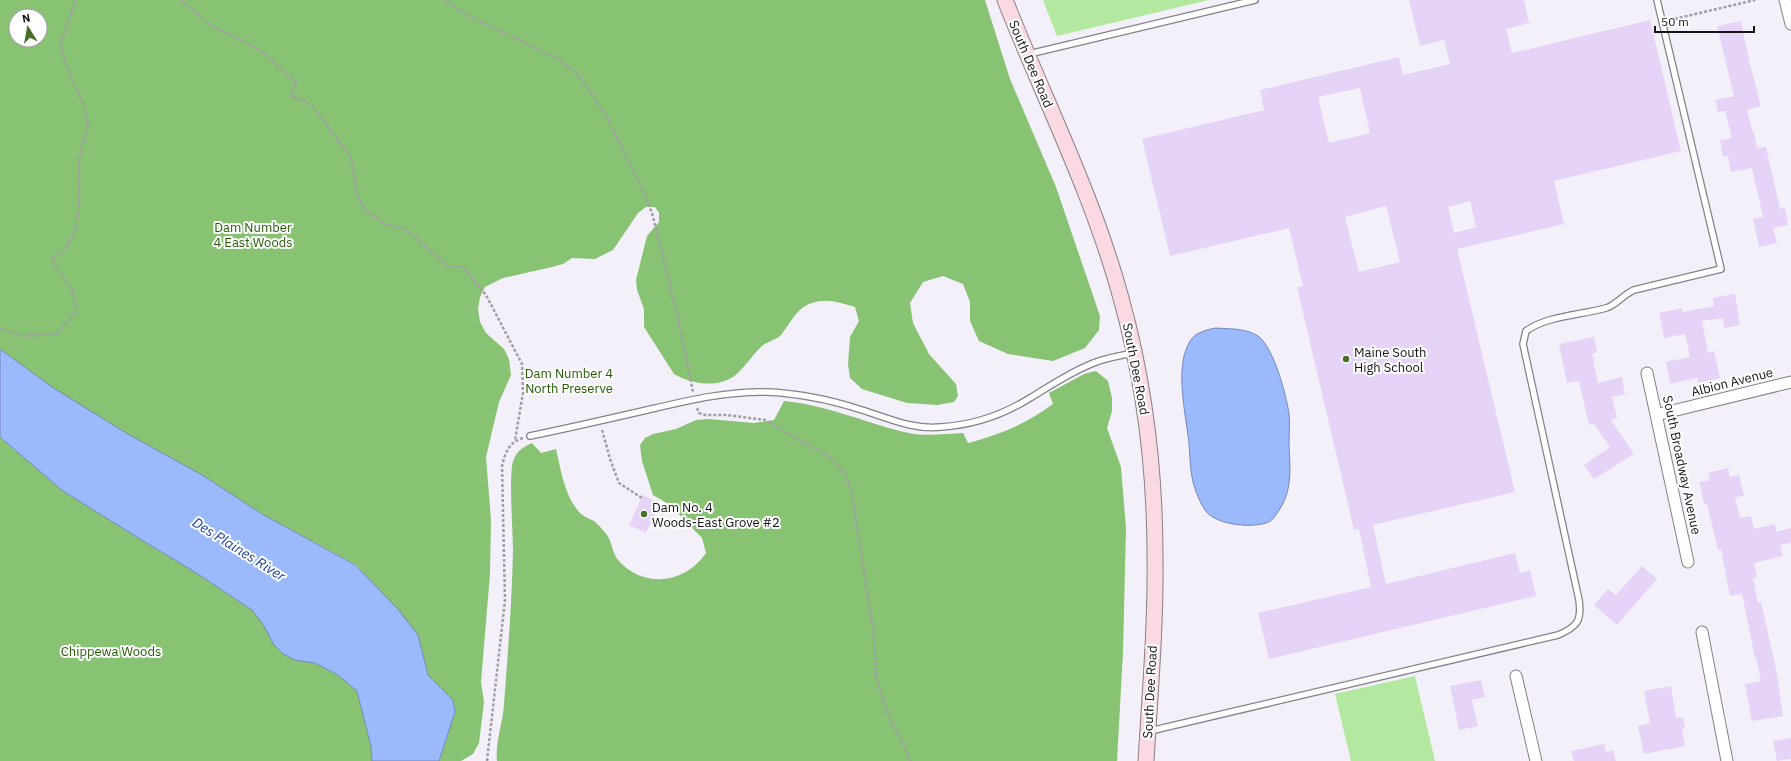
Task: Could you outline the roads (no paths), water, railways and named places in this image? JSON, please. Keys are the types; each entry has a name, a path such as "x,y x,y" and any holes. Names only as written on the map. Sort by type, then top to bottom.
{"main road":[{"name":"South Dee Road","path":"1005,0 1101,233 1121,298 1134,353 1145,418 1153,496 1154,526 1154,619 1146,761"}],"street":[{"path":"1785,0 1791,24"},
{"name":"South Broadway Avenue","path":"1647,373 1688,562"},
{"name":"Albion Avenue","path":"1656,415 1791,382"},
{"path":"1702,632 1727,761"},
{"path":"1516,676 1536,761"}],"lane":[{"path":"1027,55 1255,0"},
{"path":"1147,732 1558,635 1568,631 1575,625 1581,611 1522,344 1526,331 1538,324 1607,308 1634,290 1721,270 1657,0"},
{"path":"530,436 685,402 737,393 766,392 794,394 838,403 906,424 923,427 952,426 982,420 1003,413 1031,398 1047,386 1091,363 1134,353"}],"water":[{"path":"1215,328 1243,330 1258,336 1269,350 1285,395 1289,417 1290,471 1288,489 1286,497 1275,516 1266,523 1242,525 1216,519 1203,507 1193,482 1182,393 1182,367 1184,356 1190,341 1196,335"},
{"name":"Des Plaines River","path":"0,349 52,387 126,433 202,475 262,514 355,565 397,608 418,635 428,675 453,700 455,712 439,761 372,761 371,746 357,691 338,675 315,663 295,660 283,654 274,645 263,624 252,610 198,574 63,491 0,437"}],"place":[{"name":"Maine South High School","path":"1346,359"},
{"name":"Dam No. 4 Woods-East Grove #2","path":"644,514"}],"park label":[{"name":"Dam Number 4 East Woods","path":"253,234"},
{"name":"Dam Number 4 North Preserve","path":"569,380"},
{"name":"Chippewa Woods","path":"111,651"}]}
